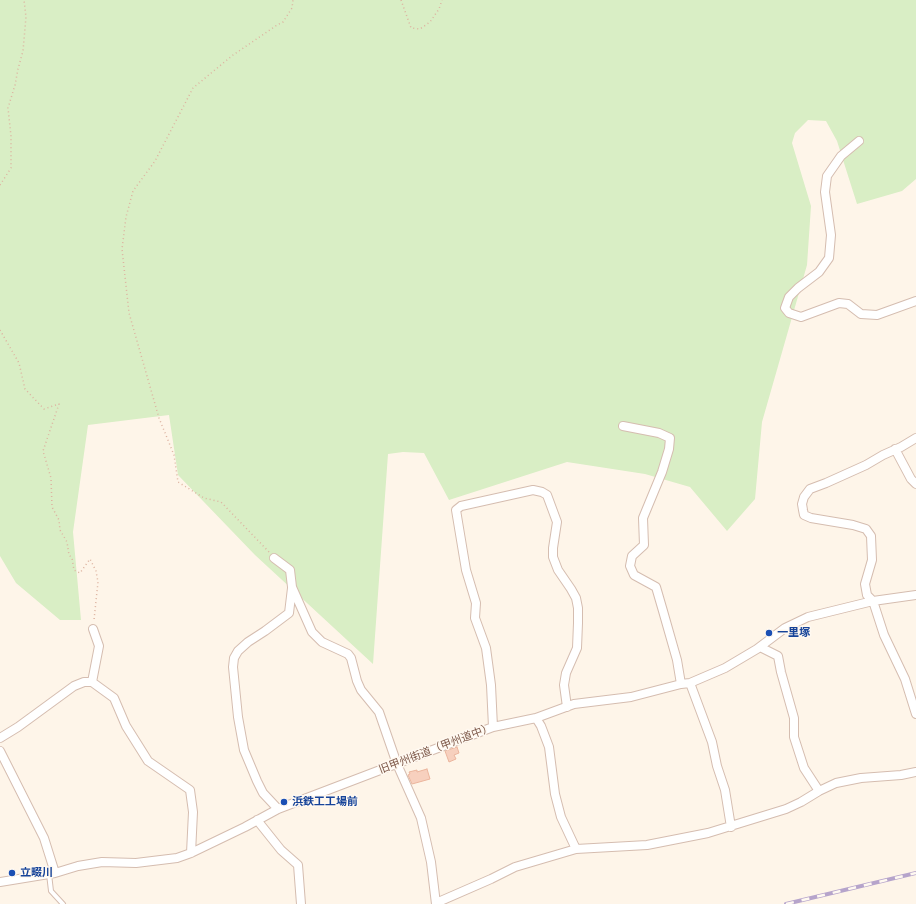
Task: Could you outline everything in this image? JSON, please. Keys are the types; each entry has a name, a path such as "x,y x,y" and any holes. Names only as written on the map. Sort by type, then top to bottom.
{"street":[{"path":"859,141 841,156 827,176 825,192 831,235 828,258 819,272 789,297 785,308 789,314 801,317 838,303 848,304 861,314 877,315 916,301"},
{"path":"623,426 659,433 670,438 669,449 662,472 644,518 644,545 632,556 630,566 634,575 656,587 677,660 681,684"},
{"path":"916,438 866,465 826,484 810,489 804,496 802,504 804,515 811,518 853,525 866,529 871,536 872,560 865,584 867,595 873,601 884,635 905,679 916,714"},
{"path":"895,450 911,479 916,484"},
{"path":"493,727 491,685 486,648 475,618 476,603 466,570 456,510 461,506 532,490 547,494 557,522 553,557 558,570 576,598 578,608 577,648 566,673 564,685 568,707"},
{"path":"274,558 290,570 292,587 289,613 243,646 234,658 233,667 238,717 244,750 263,793 278,809"},
{"path":"292,587 312,632 322,642 348,654 351,658 361,690 379,712 397,764 421,818 431,862 436,904 515,867 576,849 647,845 708,834 786,809 836,783 861,778 901,775 916,772"},
{"name":"旧甲州街道（甲州道中）","path":"0,882 102,862 136,863 177,858 191,853 245,827 278,809 493,727 536,718 574,704 631,697 690,683 725,668 760,647 785,628 808,617 873,601 916,595"},
{"path":"92,682 99,646 93,629"},
{"path":"760,647 778,656 794,718 794,737 804,768 819,792"},
{"path":"0,738 18,727 74,686 84,682 92,682 114,698 126,726 148,761 190,790 193,812 191,853"},
{"path":"690,683 712,742 717,766 726,790 731,827"},
{"path":"536,718 541,726 549,747 555,794 561,817 576,849"},
{"path":"0,751 44,838 52,873"},
{"path":"257,820 281,850 298,865 301,904"}],"lane":[{"path":"52,873 51,891 63,904"}],"path":[{"path":"0,185 11,168 11,136 8,108 23,51 26,17 24,0"},
{"path":"274,558 221,502 204,498 178,482 174,454 159,418 129,313 122,249 126,217 133,191 155,161 193,88 233,55 283,22 292,8 293,0"},
{"path":"401,0 411,28 420,29 430,22 439,9 442,0"},
{"path":"0,330 19,363 25,389 44,409 59,404 43,451 51,478 52,507 59,520 60,530 67,542 69,555 72,558 74,570 80,573 90,559 96,571 98,582 93,629"}],"green space":[{"path":"0,0 916,0 916,179 902,191 857,204 837,141 826,121 808,120 795,133 792,143 811,206 807,265 762,422 755,499 727,531 690,487 645,474 567,462 449,500 424,453 403,452 388,454 373,664 255,555 178,475 169,415 88,425 73,532 81,620 60,620 16,583 0,556"}],"building":[{"path":"457,747 459,753 454,755 456,759 449,762 445,751"},
{"path":"427,769 430,779 412,784 408,775 410,774 409,772 417,770 417,772"}],"railway":[{"path":"786,904 916,873"}],"place":[{"name":"一里塚","path":"769,633"},
{"name":"浜鉄工工場前","path":"284,802"},
{"name":"立畷川","path":"12,873"}]}
